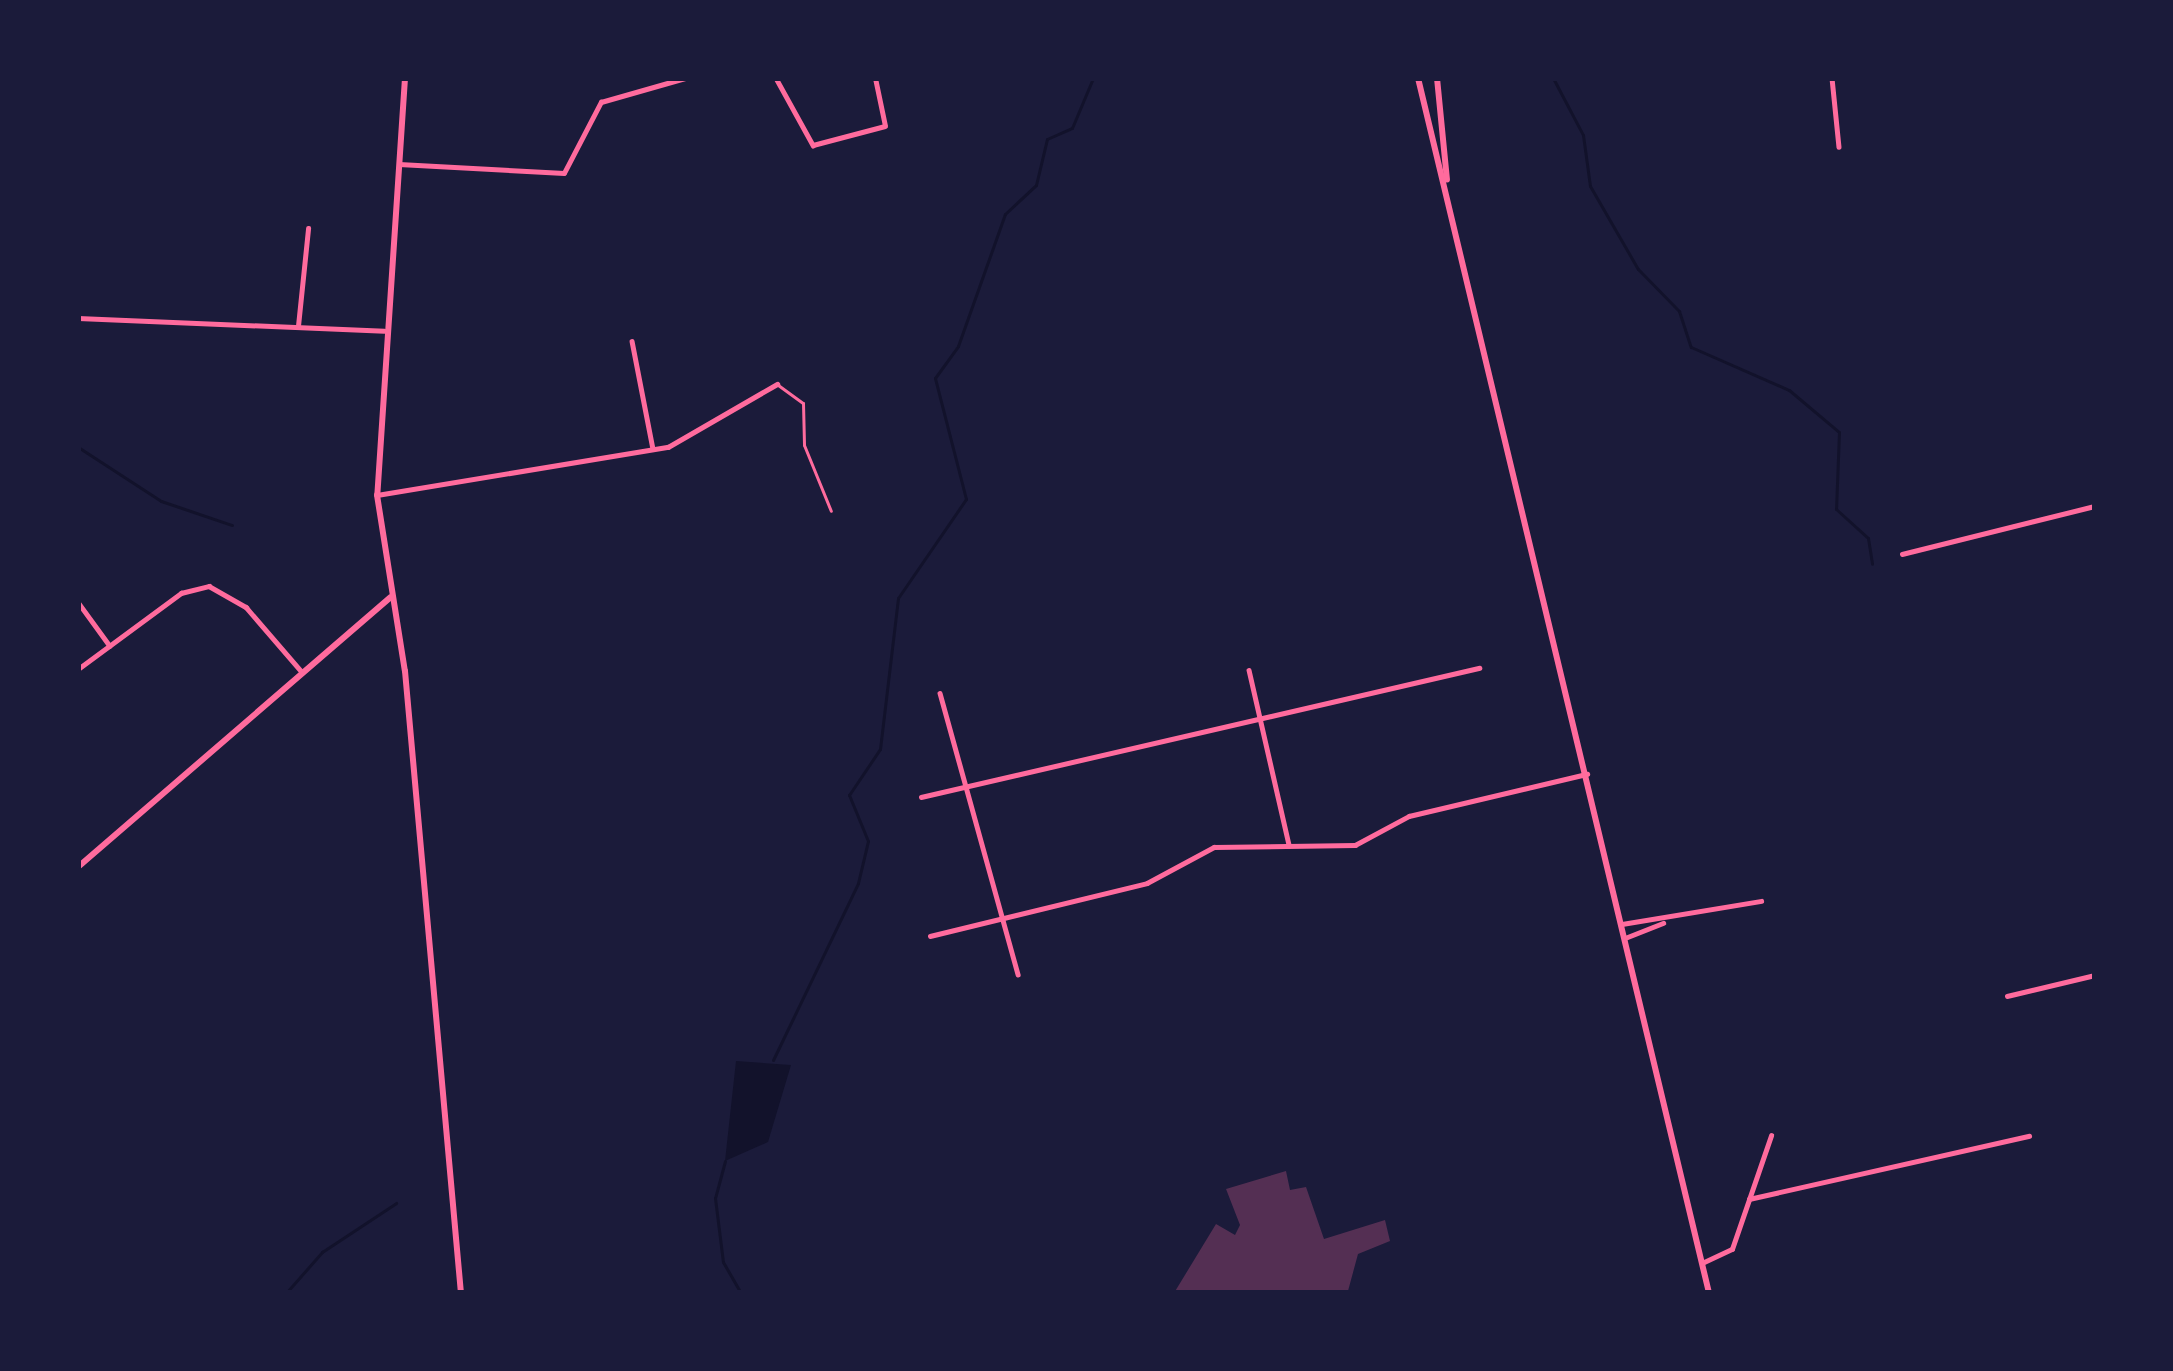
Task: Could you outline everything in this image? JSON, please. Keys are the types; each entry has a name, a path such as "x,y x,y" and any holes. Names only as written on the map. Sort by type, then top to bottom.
{"main road":[{"path":"405,78 383,332 377,496 461,1293"},
{"path":"1418,78 1709,1293"},
{"path":"1437,78 1446,184"},
{"path":"78,867 391,597"}],"street":[{"path":"397,163 564,173 602,102 685,78"},
{"path":"776,78 803,140 821,145 885,126 875,78"},
{"path":"1832,78 1839,147"},
{"path":"298,326 308,229"},
{"path":"78,318 383,332"},
{"path":"632,341 652,449"},
{"path":"377,496 652,449 777,384"},
{"path":"1902,554 2095,506"},
{"path":"78,669 209,586 246,607 302,672"},
{"path":"78,602 110,646"},
{"path":"921,797 1479,668"},
{"path":"1249,670 1289,845"},
{"path":"940,693 994,920 1018,974"},
{"path":"930,936 1147,883 1214,847 1355,844 1409,816 1587,774"},
{"path":"1625,938 1664,923 1761,901"},
{"path":"1622,924 1664,923"},
{"path":"2007,996 2095,975"},
{"path":"1702,1263 1732,1250 1771,1136"},
{"path":"1749,1198 2029,1136"}],"lane":[{"path":"777,384 803,404 804,446 831,511"}],"shaded area":[{"path":"736,1061 791,1065 768,1142 725,1161"}],"building":[{"path":"1286,1171 1290,1190 1306,1187 1324,1239 1385,1220 1390,1241 1358,1254 1348,1291 1174,1293 1216,1224 1235,1235 1240,1225 1226,1189"}],"waterway":[{"path":"773,1060 858,883 868,841 849,795 880,749 898,598 966,499 935,378 958,346 1005,214 1036,185 1047,139 1072,128 1093,78"},
{"path":"1553,78 1583,135 1590,186 1638,269 1679,311 1691,347 1789,390 1839,432 1836,509 1868,538 1872,564"},
{"path":"78,447 161,501 232,525"},
{"path":"725,1161 715,1198 723,1262 741,1293"},
{"path":"286,1293 322,1252 396,1203"}]}
